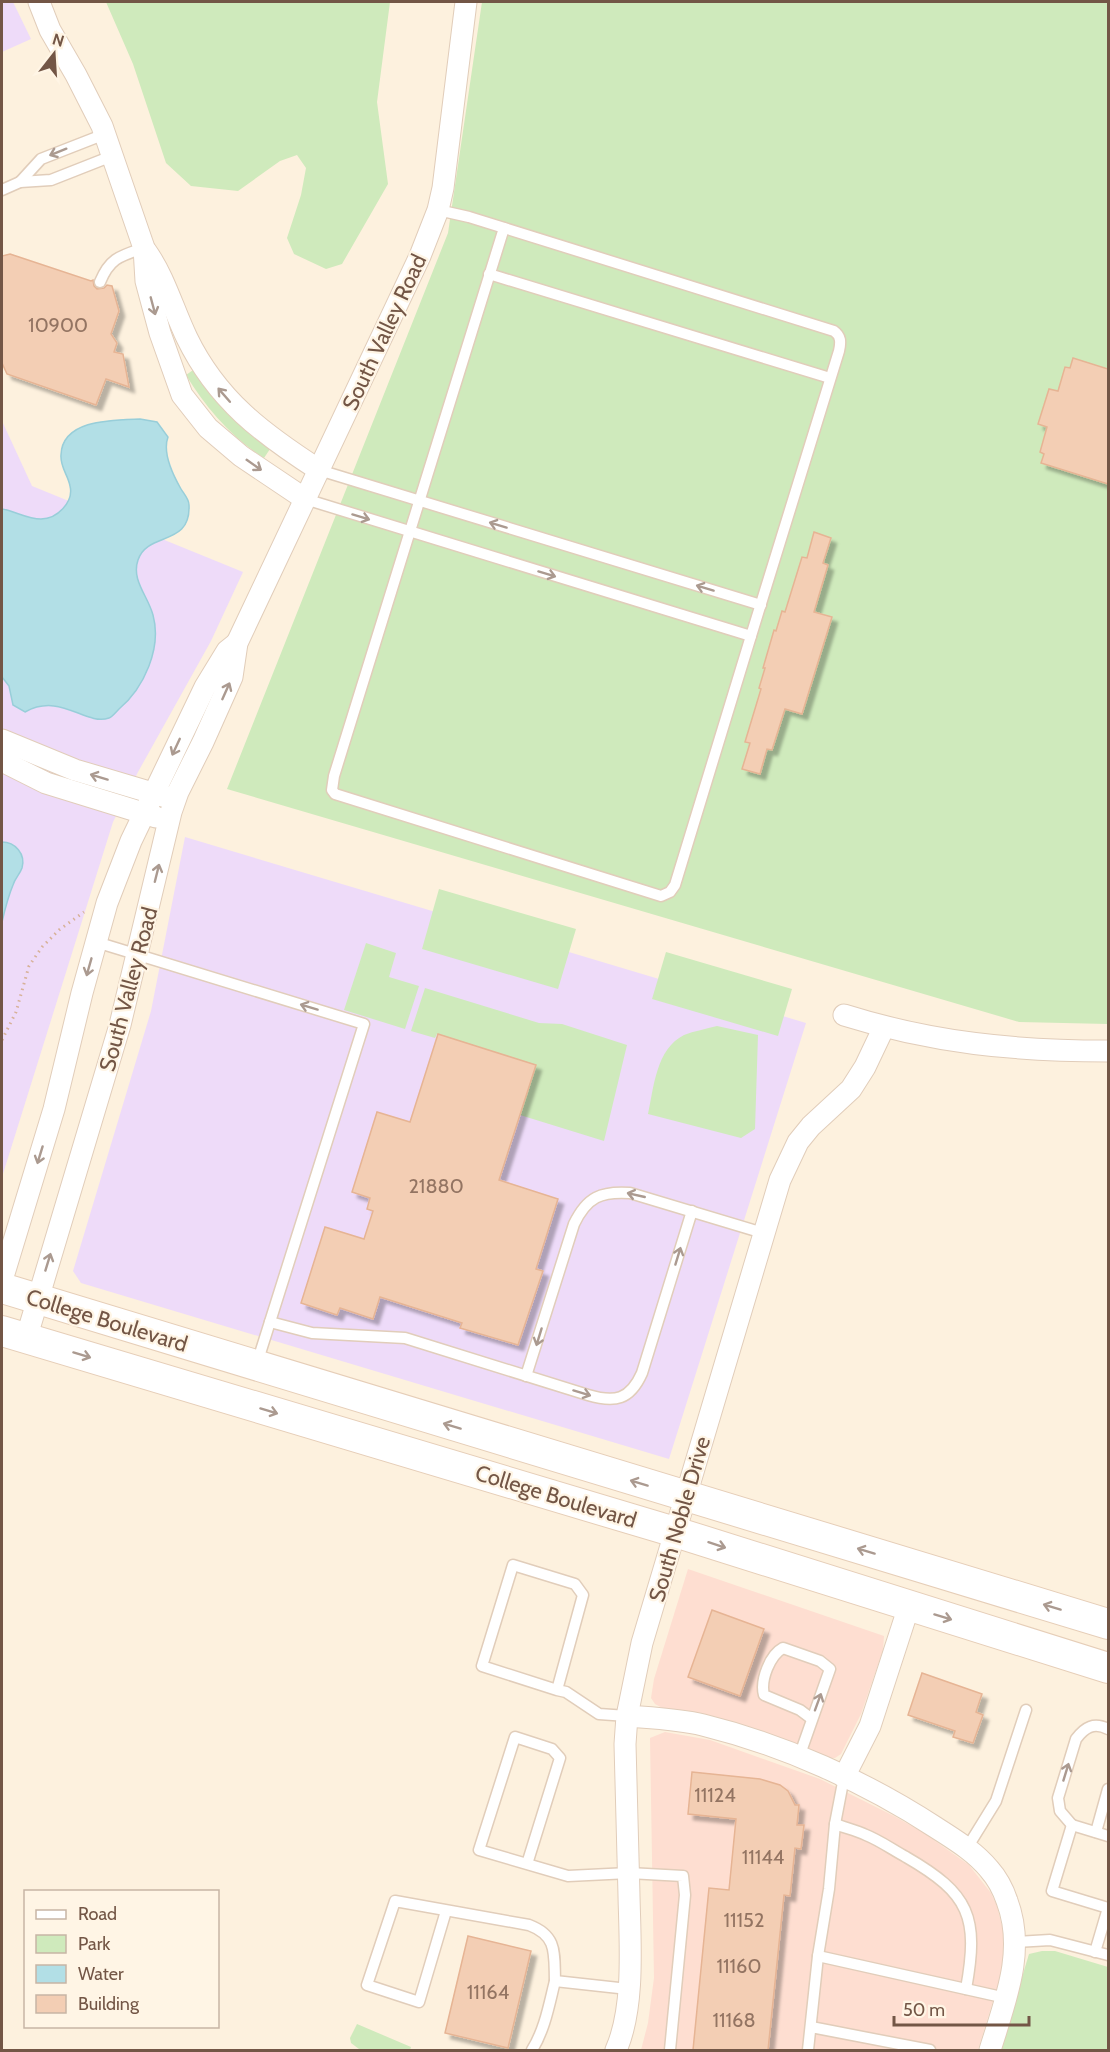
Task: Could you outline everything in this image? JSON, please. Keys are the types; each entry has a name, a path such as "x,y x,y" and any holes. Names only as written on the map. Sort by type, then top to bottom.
{"main road":[{"name":"College Boulevard","path":"2,1288 1108,1624"},
{"name":"College Boulevard","path":"14,1335 675,1532 1108,1668"}],"street":[{"path":"39,2 50,30 76,75 105,134 144,248 146,281 160,333 182,395 208,428 241,456 305,499"},
{"name":"South Valley Road","path":"14,1335 37,1299 117,1037 175,800 232,677 237,643 420,256 438,210 443,188 466,2"},
{"path":"144,248 158,268 188,339 219,391 256,426 319,470"},
{"name":"South Valley Road","path":"2,1280 54,1109 107,903 123,861 205,687 227,651 237,643"},
{"path":"2,740 75,770 175,800"},
{"path":"2,761 46,783 169,822"},
{"path":"844,1015 884,1028 1000,1048 1108,1051"},
{"name":"South Noble Drive","path":"616,2050 625,2015 631,1956 625,1744 627,1716 642,1644 780,1180 798,1142 811,1126 851,1089 865,1067 884,1028"},
{"path":"844,1777 870,1726 909,1606"},
{"path":"627,1716 704,1725 799,1757 844,1777 911,1812 967,1848 990,1870 999,1883 1007,1902 1016,1942 1016,1956 1006,1998 990,2050"}],"lane":[{"path":"20,182 41,159 105,134"},
{"path":"2,190 20,182 51,180 112,156"},
{"path":"438,210 504,228 834,331 841,342 675,885 670,892 661,896 335,794 332,790 334,776 418,501 504,228"},
{"path":"100,282 113,260 144,248"},
{"path":"489,274 830,378"},
{"path":"319,470 761,605"},
{"path":"305,499 751,636"},
{"path":"96,942 364,1024 256,1366"},
{"path":"526,1376 574,1224 588,1203 599,1196 614,1192 630,1194 763,1233"},
{"path":"270,1322 312,1333 405,1338 603,1400 614,1399 632,1390 642,1373 692,1211"},
{"path":"557,1690 583,1595 575,1584 513,1565 482,1666 557,1690 566,1692 599,1714 627,1716"},
{"path":"799,1757 830,1670 820,1661 783,1648 777,1651 771,1659 762,1689 764,1695 800,1710 812,1719"},
{"path":"967,1848 996,1801 1026,1710"},
{"path":"1108,1729 1093,1726 1081,1732 1076,1739 1058,1798 1060,1811 1072,1825 1108,1836"},
{"path":"527,1863 560,1758 552,1749 515,1737 478,1850 568,1876 629,1873 683,1876 685,1895 670,2050"},
{"path":"808,2050 835,1824 844,1777"},
{"path":"1096,1832 1108,1789"},
{"path":"835,1824 866,1835 929,1870 954,1892 963,1906 971,1932 972,1958 966,1989"},
{"path":"1072,1825 1052,1891 1108,1907 1095,1952"},
{"path":"446,1911 418,2002 367,1985 394,1901 506,1920 541,1929 551,1940 555,1981 546,2018 539,2039 532,2050"},
{"path":"1016,1942 1050,1940 1108,1955"},
{"path":"818,1956 1006,1998"},
{"path":"555,1981 628,1989"},
{"path":"811,2027 930,2050"}],"path":[{"path":"2,1040 16,1012 29,966 42,947 59,930 87,909"}],"shaded area":[{"path":"2,2 13,2 31,39 2,52"},
{"path":"2,421 32,486 243,572 211,641 138,772 113,822 2,1177"},
{"path":"185,837 806,1023 669,1459 81,1283 73,1271 151,1011"},
{"path":"688,1569 884,1636 883,1650 861,1714 841,1754 835,1758 828,1758 664,1709 655,1704 651,1698 654,1679"},
{"path":"665,1732 710,1740 820,1779 924,1833 969,1865 991,1893 1004,1934 1002,1972 978,2050 641,2050 648,2023 654,1978 650,1738"}],"green space":[{"path":"106,2 390,2 377,102 388,184 342,264 326,269 294,254 287,238 301,195 306,168 297,155 280,161 238,191 191,186 166,163 133,64"},
{"path":"482,2 1108,2 1108,1024 1019,1022 227,789 448,233"},
{"path":"196,368 229,412 270,449 264,458 230,431 202,399 186,375"},
{"path":"439,889 576,929 558,989 422,949"},
{"path":"366,943 396,953 389,977 419,986 405,1029 344,1010"},
{"path":"666,952 792,989 778,1036 652,999"},
{"path":"425,988 539,1023 562,1024 627,1045 604,1141 520,1115 535,1065 437,1034 435,1038 411,1031"},
{"path":"717,1026 758,1035 755,1129 741,1138 648,1114 658,1070 667,1049 684,1035"},
{"path":"1055,1951 1108,1967 1108,2050 1000,2050 1029,1954"},
{"path":"357,2024 411,2047 410,2050 359,2049 351,2043 350,2038"}],"water":[{"path":"140,419 157,422 168,437 166,450 169,464 189,505 188,518 183,527 176,533 150,545 143,551 136,567 138,581 151,608 155,628 153,654 149,666 136,690 109,718 91,718 61,707 50,706 38,707 25,712 13,705 9,686 2,677 2,509 41,519 58,513 67,503 71,492 61,459 64,443 70,434 80,428 104,421"},
{"path":"2,842 11,844 18,850 23,863 10,894 2,922"}],"building":[{"path":"10,254 93,280 97,289 107,285 112,286 119,311 111,334 117,343 114,352 123,354 129,387 106,379 96,405 7,374 2,363 2,256"},
{"path":"1073,358 1108,369 1108,484 1041,463 1044,454 1040,452 1047,427 1038,424 1049,389 1058,391 1065,367 1070,368"},
{"path":"814,532 831,538 823,563 828,565 814,612 832,617 802,714 785,709 772,750 767,749 760,774 742,769 750,743 745,742 761,689 759,688 765,668 763,668 774,630 776,631 782,611 785,612 802,557 807,558"},
{"path":"438,1034 536,1065 499,1180 558,1199 536,1269 543,1271 518,1345 460,1328 462,1323 380,1297 373,1319 340,1308 337,1315 301,1303 325,1227 364,1239 373,1211 367,1209 370,1198 352,1192 377,1112 410,1122"},
{"path":"712,1610 764,1629 740,1696 688,1677"},
{"path":"922,1673 982,1694 976,1712 983,1715 973,1743 953,1737 955,1731 908,1715"},
{"path":"692,1772 760,1779 780,1785 788,1791 795,1805 799,1805 797,1825 804,1825 801,1849 795,1848 790,1896 784,1895 768,2050 693,2050 709,1888 729,1890 736,1819 688,1814"},
{"path":"468,1936 531,1951 508,2048 445,2033"}]}
